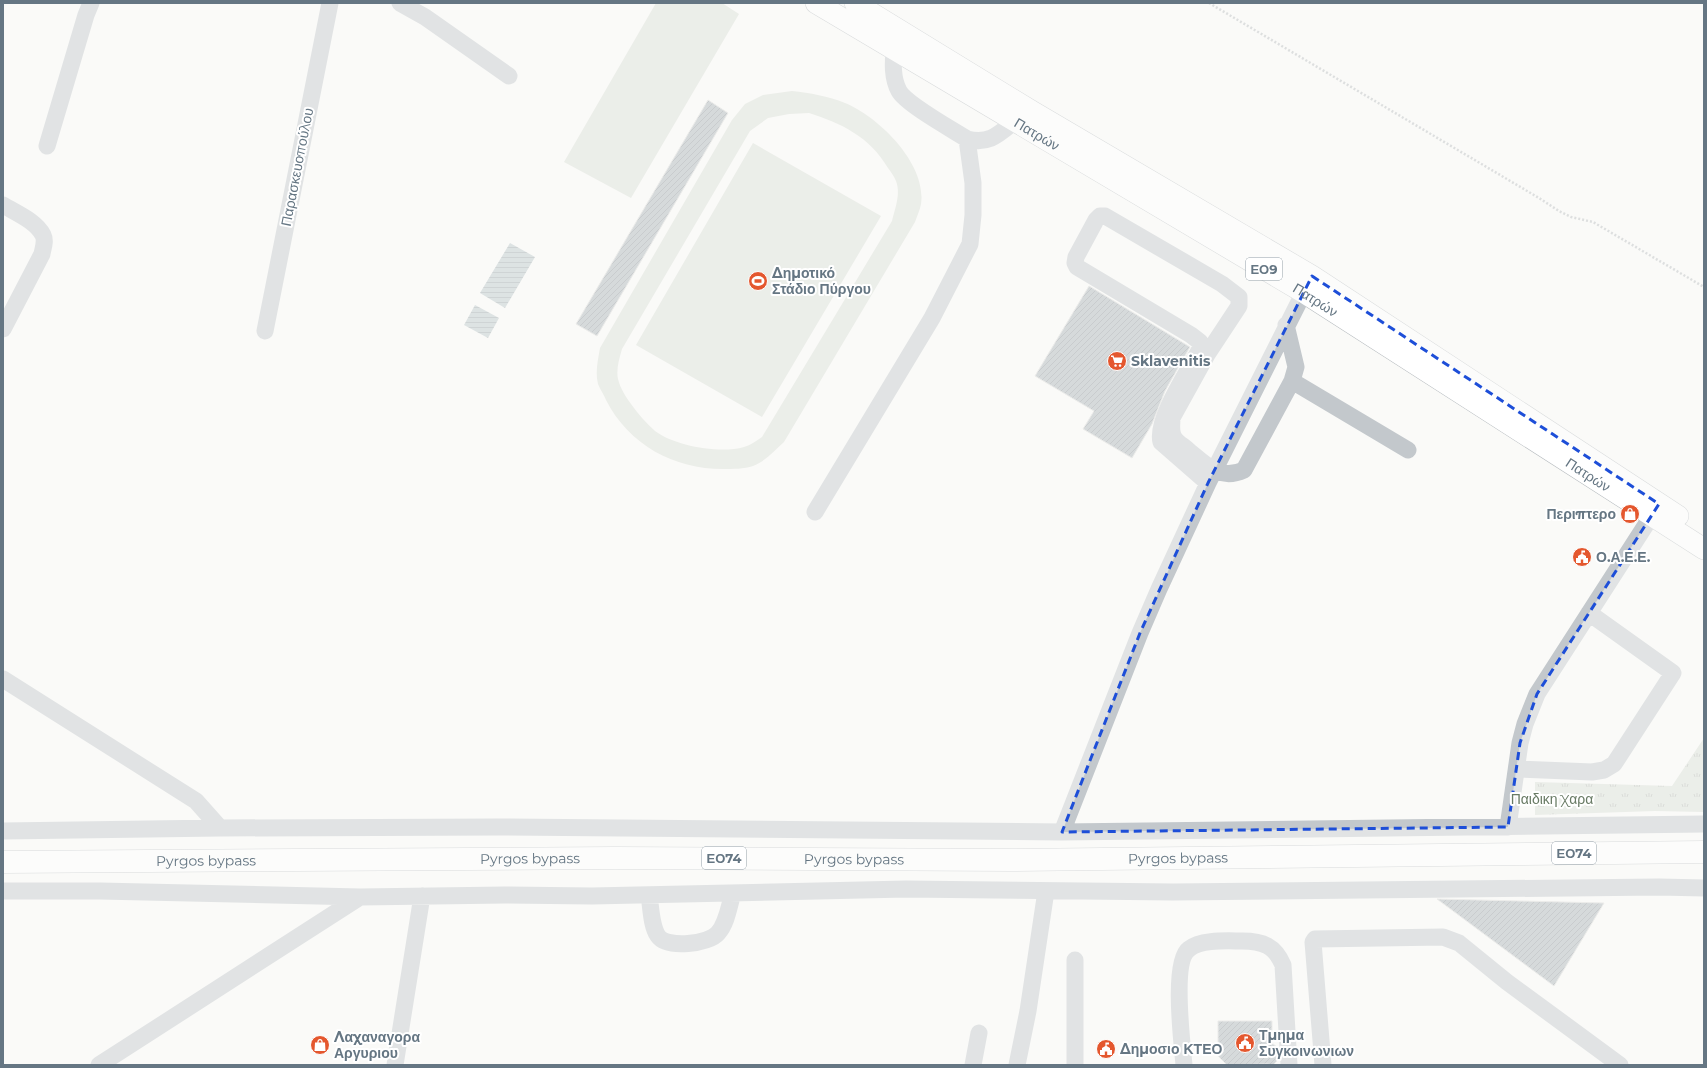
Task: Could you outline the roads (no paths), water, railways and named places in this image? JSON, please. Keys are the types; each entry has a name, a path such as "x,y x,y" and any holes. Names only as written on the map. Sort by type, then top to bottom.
{"highway":[{"name":"Pyrgos bypass","path":"3,862 607,858 1012,860 1704,852"}],"main road":[{"name":"Πατρών","path":"816,3 1015,121 1102,163"},
{"name":"Πατρών","path":"855,3 1102,163 1508,404 1655,510 1704,549"},
{"name":"Πατρών","path":"1655,510 1704,533"}],"street":[{"path":"47,146 86,15 91,3"},
{"name":"Παρασκευοπούλου","path":"265,330 330,3"},
{"path":"400,3 432,22 509,76"},
{"path":"894,49 892,67 896,85 905,99 967,139 975,141 990,139 1015,121"},
{"path":"815,512 932,318 970,244 973,214 973,183 967,139"},
{"path":"3,205 34,224 44,236 44,244 42,254 3,329"},
{"path":"1211,477 1175,439 1172,430 1172,418 1208,352 1239,306 1240,297 1222,284 1105,216 1100,216 1096,220 1076,257 1075,263 1077,267 1191,335 1201,344 1200,349 1165,413 1159,436 1161,442 1211,477 1237,473 1244,470 1292,381 1296,367 1286,325"},
{"path":"1062,832 1140,633 1211,477 1307,284"},
{"path":"1292,381 1408,450"},
{"path":"1508,828 1525,724 1537,694 1655,510"},
{"path":"1517,769 1592,772 1604,770 1614,764 1673,673 1589,613"},
{"path":"3,679 196,801 220,828"},
{"path":"3,831 220,828 507,828 1062,832 1508,828 1704,824"},
{"path":"3,891 100,891 360,897 733,893 906,889 1180,892 1659,887 1704,888"},
{"path":"1017,1065 1028,1011 1046,891"},
{"path":"649,894 654,925 658,937 666,942 678,944 702,942 712,939 718,934 723,924 733,893"},
{"path":"394,1065 422,896"},
{"path":"99,1065 360,897"},
{"path":"1323,1065 1313,942 1315,939 1443,936 1466,947 1508,982 1620,1065"},
{"path":"1184,1065 1179,985 1180,963 1183,954 1189,948 1213,941 1252,941 1270,946 1278,955 1283,966 1289,1065"},
{"path":"1076,960 1076,1065"},
{"path":"973,1065 979,1033"}],"place":[{"name":"Δημοτικό Στάδιο Πύργου","path":"758,281"},
{"name":"Sklavenitis","path":"1117,361"},
{"name":"Περιπτερο","path":"1630,514"},
{"name":"Ο.Α.Ε.Ε.","path":"1582,557"},
{"name":"Τμημα Συγκοινωνιων","path":"1245,1043"},
{"name":"Λαχαναγορα Αργυριου","path":"320,1045"},
{"name":"Δημοσιο ΚΤΕΟ","path":"1106,1049"}],"park label":[{"name":"Παιδικη Χαρα","path":"1552,799"}]}
